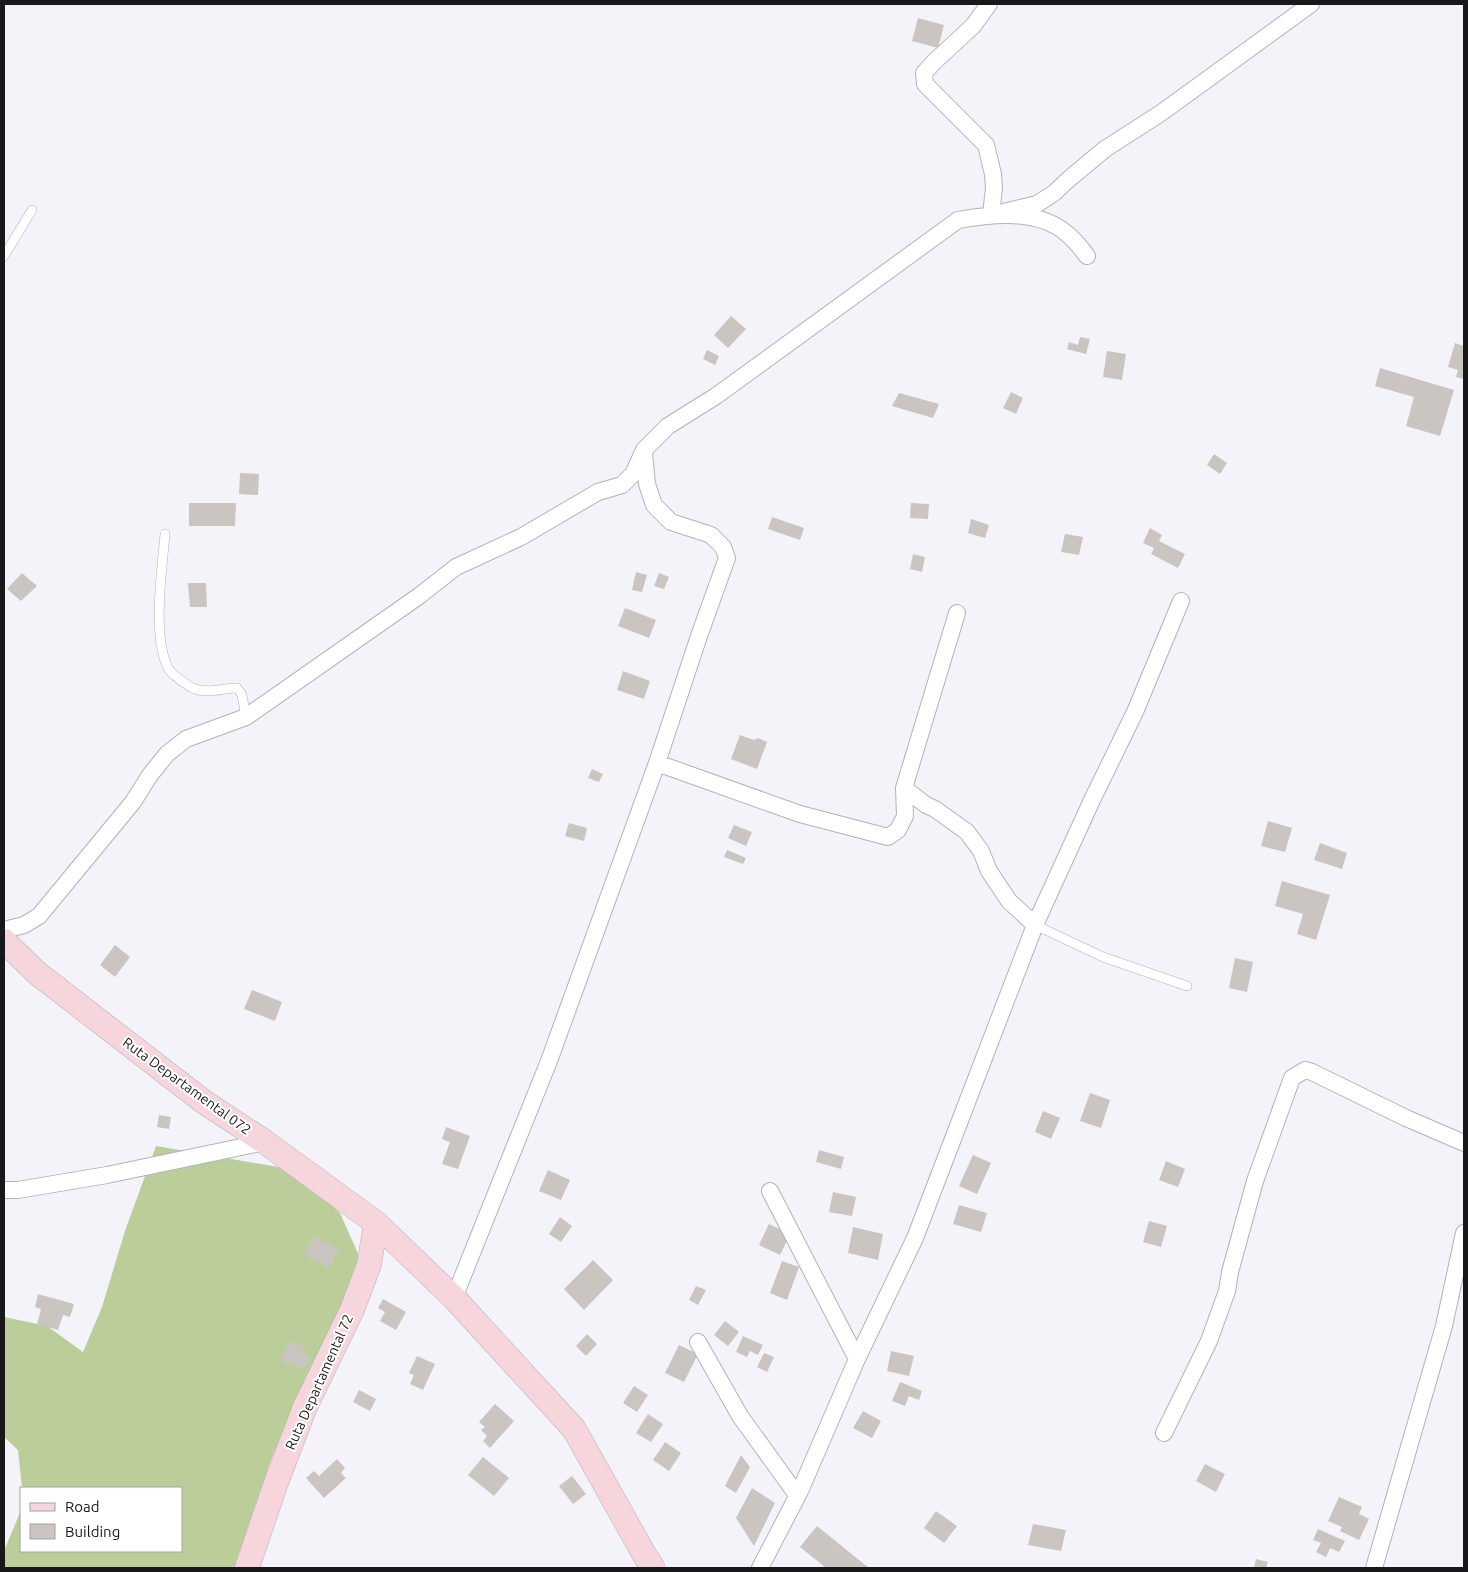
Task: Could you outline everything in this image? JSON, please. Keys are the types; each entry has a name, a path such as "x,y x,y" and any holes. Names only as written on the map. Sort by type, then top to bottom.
{"main road":[{"name":"Ruta Departamental 072","path":"4,941 37,973 204,1102 265,1142 376,1223 454,1298 574,1429 653,1568"},
{"name":"Ruta Departamental 72","path":"247,1568 276,1483 305,1407 352,1310 369,1265 376,1223"}],"street":[{"path":"989,4 973,26 924,73 925,84 986,145 993,174 994,188 991,215"},
{"path":"4,930 24,925 39,916 133,802 150,775 167,754 186,739 246,717 419,596 456,567 521,537 598,492 622,485 633,474 644,450 668,426 716,396 958,220 991,215 1037,204 1054,193 1105,149 1161,113 1311,4"},
{"path":"991,215 1018,215 1046,221 1066,232 1087,256"},
{"path":"454,1298 549,1062 657,763 727,558 723,547 711,536 671,522 654,505 647,484 644,450"},
{"path":"760,1568 797,1495 857,1359 915,1238 1035,925 1092,800 1136,712 1181,601"},
{"path":"657,763 800,814 888,837 898,830 905,816 904,788 957,613"},
{"path":"904,788 967,832 981,851 989,872 1009,901 1035,925"},
{"path":"1164,1433 1209,1341 1227,1291 1230,1272 1255,1181 1292,1078 1305,1070 1312,1072 1406,1118 1464,1143"},
{"path":"4,1190 18,1190 107,1175 265,1142"},
{"path":"770,1191 857,1359"},
{"path":"1374,1568 1444,1326 1464,1233"},
{"path":"698,1342 740,1416 797,1495"}],"lane":[{"path":"4,256 32,210"},
{"path":"165,534 160,604 160,638 168,669 195,689 207,692 237,688 242,695 246,717"},
{"path":"1035,925 1103,958 1187,986"}],"green space":[{"path":"156,1146 290,1169 340,1213 360,1258 338,1315 304,1385 271,1460 234,1568 4,1568 4,1551 20,1512 20,1552 182,1552 182,1487 22,1487 18,1450 4,1437 4,1317 47,1326 83,1352 102,1307 125,1231"}],"building":[{"path":"918,18 944,25 938,48 912,41"},
{"path":"731,316 746,329 728,348 714,335"},
{"path":"1080,337 1090,339 1086,354 1067,349 1069,342 1078,345"},
{"path":"1455,343 1464,346 1464,379 1456,377 1458,370 1448,367"},
{"path":"707,350 719,356 715,365 703,359"},
{"path":"1107,351 1126,354 1122,380 1103,377"},
{"path":"1380,368 1454,390 1440,436 1406,426 1414,397 1375,386"},
{"path":"1011,392 1023,398 1016,414 1003,408"},
{"path":"899,393 939,404 933,418 892,406"},
{"path":"1214,454 1227,463 1220,474 1207,465"},
{"path":"240,473 259,474 258,495 239,494"},
{"path":"189,503 236,503 235,526 189,526"},
{"path":"911,503 929,504 928,519 910,518"},
{"path":"772,517 804,528 800,540 768,529"},
{"path":"971,519 989,525 985,538 968,533"},
{"path":"1150,528 1162,535 1159,541 1185,554 1178,568 1151,554 1154,548 1143,543"},
{"path":"1065,534 1083,537 1079,555 1061,552"},
{"path":"913,554 925,557 922,572 910,569"},
{"path":"636,572 647,575 642,592 632,590"},
{"path":"22,573 37,586 21,601 7,589"},
{"path":"659,573 669,577 664,589 654,586"},
{"path":"188,583 206,583 207,607 190,607"},
{"path":"625,608 656,620 649,638 618,626"},
{"path":"623,671 650,681 644,699 617,690"},
{"path":"740,735 754,740 758,738 767,742 757,769 731,759"},
{"path":"592,769 603,774 599,782 588,778"},
{"path":"1268,821 1292,828 1285,852 1261,846"},
{"path":"569,823 587,828 584,841 565,836"},
{"path":"734,825 752,832 746,846 728,838"},
{"path":"1320,843 1347,853 1342,869 1314,860"},
{"path":"727,850 746,858 743,864 724,857"},
{"path":"1282,881 1330,895 1316,940 1297,934 1303,914 1275,906"},
{"path":"115,945 130,957 115,977 100,965"},
{"path":"1235,958 1253,962 1247,992 1229,988"},
{"path":"252,990 282,1002 275,1021 244,1009"},
{"path":"1090,1093 1110,1100 1101,1128 1080,1121"},
{"path":"1043,1111 1060,1118 1051,1139 1035,1132"},
{"path":"159,1115 171,1117 169,1129 157,1127"},
{"path":"446,1127 470,1136 458,1169 442,1164 450,1142 442,1139"},
{"path":"819,1150 844,1157 841,1169 816,1162"},
{"path":"973,1155 991,1163 977,1194 959,1186"},
{"path":"1166,1161 1185,1169 1178,1187 1159,1180"},
{"path":"548,1170 570,1180 561,1200 539,1191"},
{"path":"833,1192 856,1197 852,1216 829,1212"},
{"path":"959,1205 987,1213 981,1232 953,1224"},
{"path":"560,1217 572,1226 561,1242 549,1234"},
{"path":"1149,1221 1167,1226 1161,1247 1143,1242"},
{"path":"769,1224 790,1234 780,1255 759,1245"},
{"path":"853,1227 883,1234 878,1260 848,1253"},
{"path":"314,1236 339,1250 329,1268 304,1254"},
{"path":"593,1260 613,1280 584,1310 564,1289"},
{"path":"782,1261 799,1267 787,1300 770,1293"},
{"path":"696,1286 706,1290 698,1305 689,1300"},
{"path":"38,1294 74,1304 70,1317 63,1315 58,1330 37,1324 41,1309 35,1307"},
{"path":"383,1299 406,1312 396,1330 380,1321 385,1312 378,1308"},
{"path":"725,1321 739,1332 728,1346 714,1335"},
{"path":"587,1334 597,1344 586,1356 576,1346"},
{"path":"743,1336 763,1345 758,1355 750,1351 747,1357 736,1352"},
{"path":"289,1341 305,1347 302,1353 309,1356 304,1369 281,1361"},
{"path":"679,1345 698,1354 684,1382 665,1373"},
{"path":"891,1351 914,1356 909,1376 887,1371"},
{"path":"764,1353 774,1357 767,1372 757,1367"},
{"path":"417,1356 435,1364 423,1390 410,1384 414,1375 409,1373"},
{"path":"900,1382 922,1391 919,1400 909,1396 905,1406 892,1401"},
{"path":"634,1386 648,1395 637,1412 623,1403"},
{"path":"359,1390 376,1399 370,1411 353,1402"},
{"path":"495,1404 514,1421 490,1448 483,1441 487,1436 481,1430 485,1427 479,1422"},
{"path":"863,1411 881,1421 872,1438 853,1428"},
{"path":"648,1414 663,1424 651,1442 636,1433"},
{"path":"665,1442 681,1453 669,1471 653,1460"},
{"path":"741,1455 750,1467 736,1493 725,1486"},
{"path":"483,1457 509,1478 494,1496 468,1475"},
{"path":"337,1459 345,1468 341,1473 346,1478 324,1498 306,1478 314,1471 319,1476"},
{"path":"1205,1464 1225,1474 1216,1492 1196,1481"},
{"path":"572,1476 586,1494 573,1504 559,1486"},
{"path":"752,1488 775,1503 754,1546 736,1518"},
{"path":"1339,1497 1362,1507 1359,1514 1369,1519 1359,1540 1340,1531 1342,1527 1328,1521"},
{"path":"936,1511 957,1526 944,1543 924,1528"},
{"path":"1033,1524 1066,1530 1061,1551 1028,1545"},
{"path":"817,1526 869,1568 826,1568 800,1547"},
{"path":"1318,1529 1345,1541 1339,1552 1330,1548 1326,1557 1316,1552 1321,1543 1313,1540"},
{"path":"1256,1559 1268,1562 1266,1568 1254,1568"}]}
